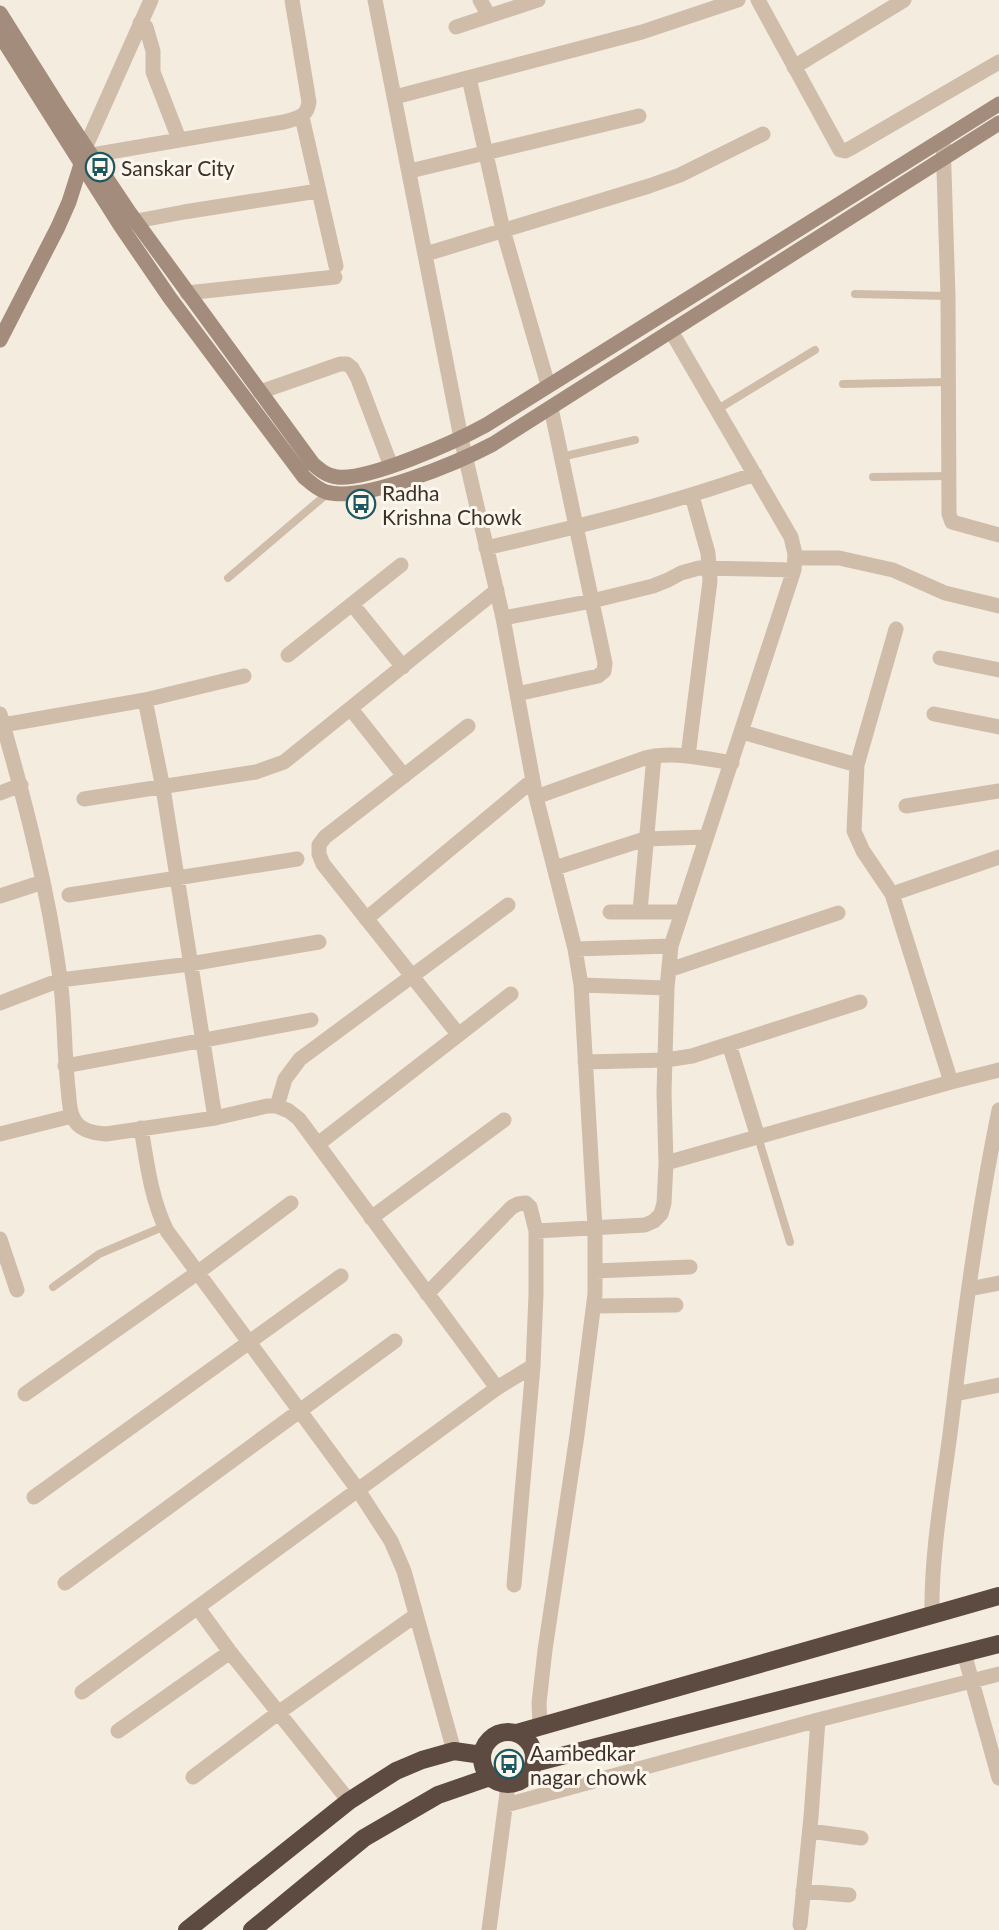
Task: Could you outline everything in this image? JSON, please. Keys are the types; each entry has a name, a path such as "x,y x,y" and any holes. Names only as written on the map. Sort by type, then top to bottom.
{"highway":[{"path":"517,1733 529,1742 535,1755 534,1763 531,1771 518,1783 502,1784 490,1777 482,1763 482,1755 488,1741 494,1736 509,1732 517,1733 999,1596"},
{"path":"534,1763 999,1644"},
{"path":"187,1930 349,1801 396,1771 422,1760 454,1751 482,1755"},
{"path":"252,1930 364,1838 438,1795 490,1777"}],"street":[{"path":"0,340 58,226 151,0"},
{"path":"86,155 284,122 302,117 308,111 309,102 292,0"},
{"path":"375,0 461,438 503,618 536,797 575,949 580,985 595,1228 594,1306 576,1446 545,1650 539,1703 540,1726"},
{"path":"480,0 489,16"},
{"path":"456,27 538,0"},
{"path":"395,97 642,32 738,0"},
{"path":"758,0 840,150 845,151 999,62"},
{"path":"794,68 904,0"},
{"path":"0,13 86,155 120,225 170,298 272,436 304,477 315,488 328,493 358,492 437,470 493,444 999,123"},
{"path":"140,23 146,27 153,51 153,72 178,139"},
{"path":"0,35 312,464 336,477 355,476 391,466 486,426 999,104"},
{"path":"469,78 503,230 548,385"},
{"path":"410,171 639,116"},
{"path":"187,293 336,271 302,117"},
{"path":"426,254 649,186 680,175 763,135"},
{"path":"943,140 948,296 949,514 951,522 999,534"},
{"path":"120,225 318,191"},
{"path":"536,1231 645,1225 654,1221 661,1214 664,1203 666,1163 667,988 671,946 732,764 794,564 791,537 671,331"},
{"path":"260,392 339,364 347,364 358,379 391,466"},
{"path":"518,694 598,676 604,671 605,663 551,408"},
{"path":"486,548 575,528 692,496 755,474"},
{"path":"688,756 710,581 708,553 692,496"},
{"path":"503,618 592,601 653,586 681,573 699,568 794,564 839,558 893,570 945,593 999,606"},
{"path":"288,655 401,565"},
{"path":"84,799 163,788 273,767 293,756 497,590"},
{"path":"352,604 403,667"},
{"path":"896,629 857,765 854,831 863,851 892,894 951,1082"},
{"path":"940,658 999,670"},
{"path":"244,676 145,700 2,720 21,785 43,882 60,980 65,1066 72,1116 80,1127 91,1133 106,1134 215,1118 267,1106 277,1106 289,1111 299,1119 318,1144 497,1388"},
{"path":"145,700 163,788 215,1118"},
{"path":"351,709 404,777"},
{"path":"934,714 999,728"},
{"path":"458,1034 323,864 319,854 319,844 468,726"},
{"path":"742,732 857,765"},
{"path":"536,797 654,756 670,754 732,764"},
{"path":"640,911 654,756"},
{"path":"366,919 533,780"},
{"path":"0,793 21,785"},
{"path":"906,806 999,790"},
{"path":"555,868 645,839 706,837"},
{"path":"892,894 999,857"},
{"path":"69,895 297,859"},
{"path":"0,896 43,882"},
{"path":"277,1106 285,1079 300,1059 508,905"},
{"path":"610,912 681,912"},
{"path":"669,970 838,913"},
{"path":"0,1003 60,980 190,964 319,942"},
{"path":"575,949 671,946"},
{"path":"580,985 667,988"},
{"path":"318,1144 511,994"},
{"path":"585,1062 666,1060 692,1056 860,1002"},
{"path":"65,1066 311,1020"},
{"path":"729,1044 758,1137"},
{"path":"666,1163 999,1070"},
{"path":"932,1615 932,1575 955,1394 983,1191 999,1110"},
{"path":"0,1134 72,1116"},
{"path":"371,1218 504,1120"},
{"path":"141,1128 153,1196 165,1226 247,1342 357,1490 391,1541 404,1571 454,1751"},
{"path":"983,1191 999,1186"},
{"path":"25,1394 197,1273 291,1203"},
{"path":"427,1294 518,1204 526,1203 530,1207 536,1231 533,1366 514,1585"},
{"path":"0,1239 17,1290"},
{"path":"595,1271 690,1267"},
{"path":"34,1497 341,1276"},
{"path":"969,1289 999,1282"},
{"path":"594,1306 676,1305"},
{"path":"65,1583 395,1341"},
{"path":"82,1692 497,1388 533,1366"},
{"path":"955,1394 999,1385"},
{"path":"198,1608 230,1652 349,1801"},
{"path":"193,1777 278,1713 416,1615"},
{"path":"118,1731 230,1652"},
{"path":"964,1653 999,1778"},
{"path":"506,1805 818,1720 999,1674"},
{"path":"800,1925 818,1720"},
{"path":"489,1930 508,1785"},
{"path":"810,1831 861,1838"},
{"path":"803,1891 849,1896"}],"lane":[{"path":"855,294 948,296"},
{"path":"718,409 815,350"},
{"path":"843,384 948,382"},
{"path":"561,458 635,440"},
{"path":"873,477 949,476"},
{"path":"228,578 328,493"},
{"path":"758,1137 789,1242"},
{"path":"53,1287 99,1254 165,1226"}],"place":[{"name":"Sanskar City","path":"100,167"},
{"name":"Radha Krishna Chowk","path":"361,504"},
{"name":"Aambedkar nagar chowk","path":"509,1764"}]}
